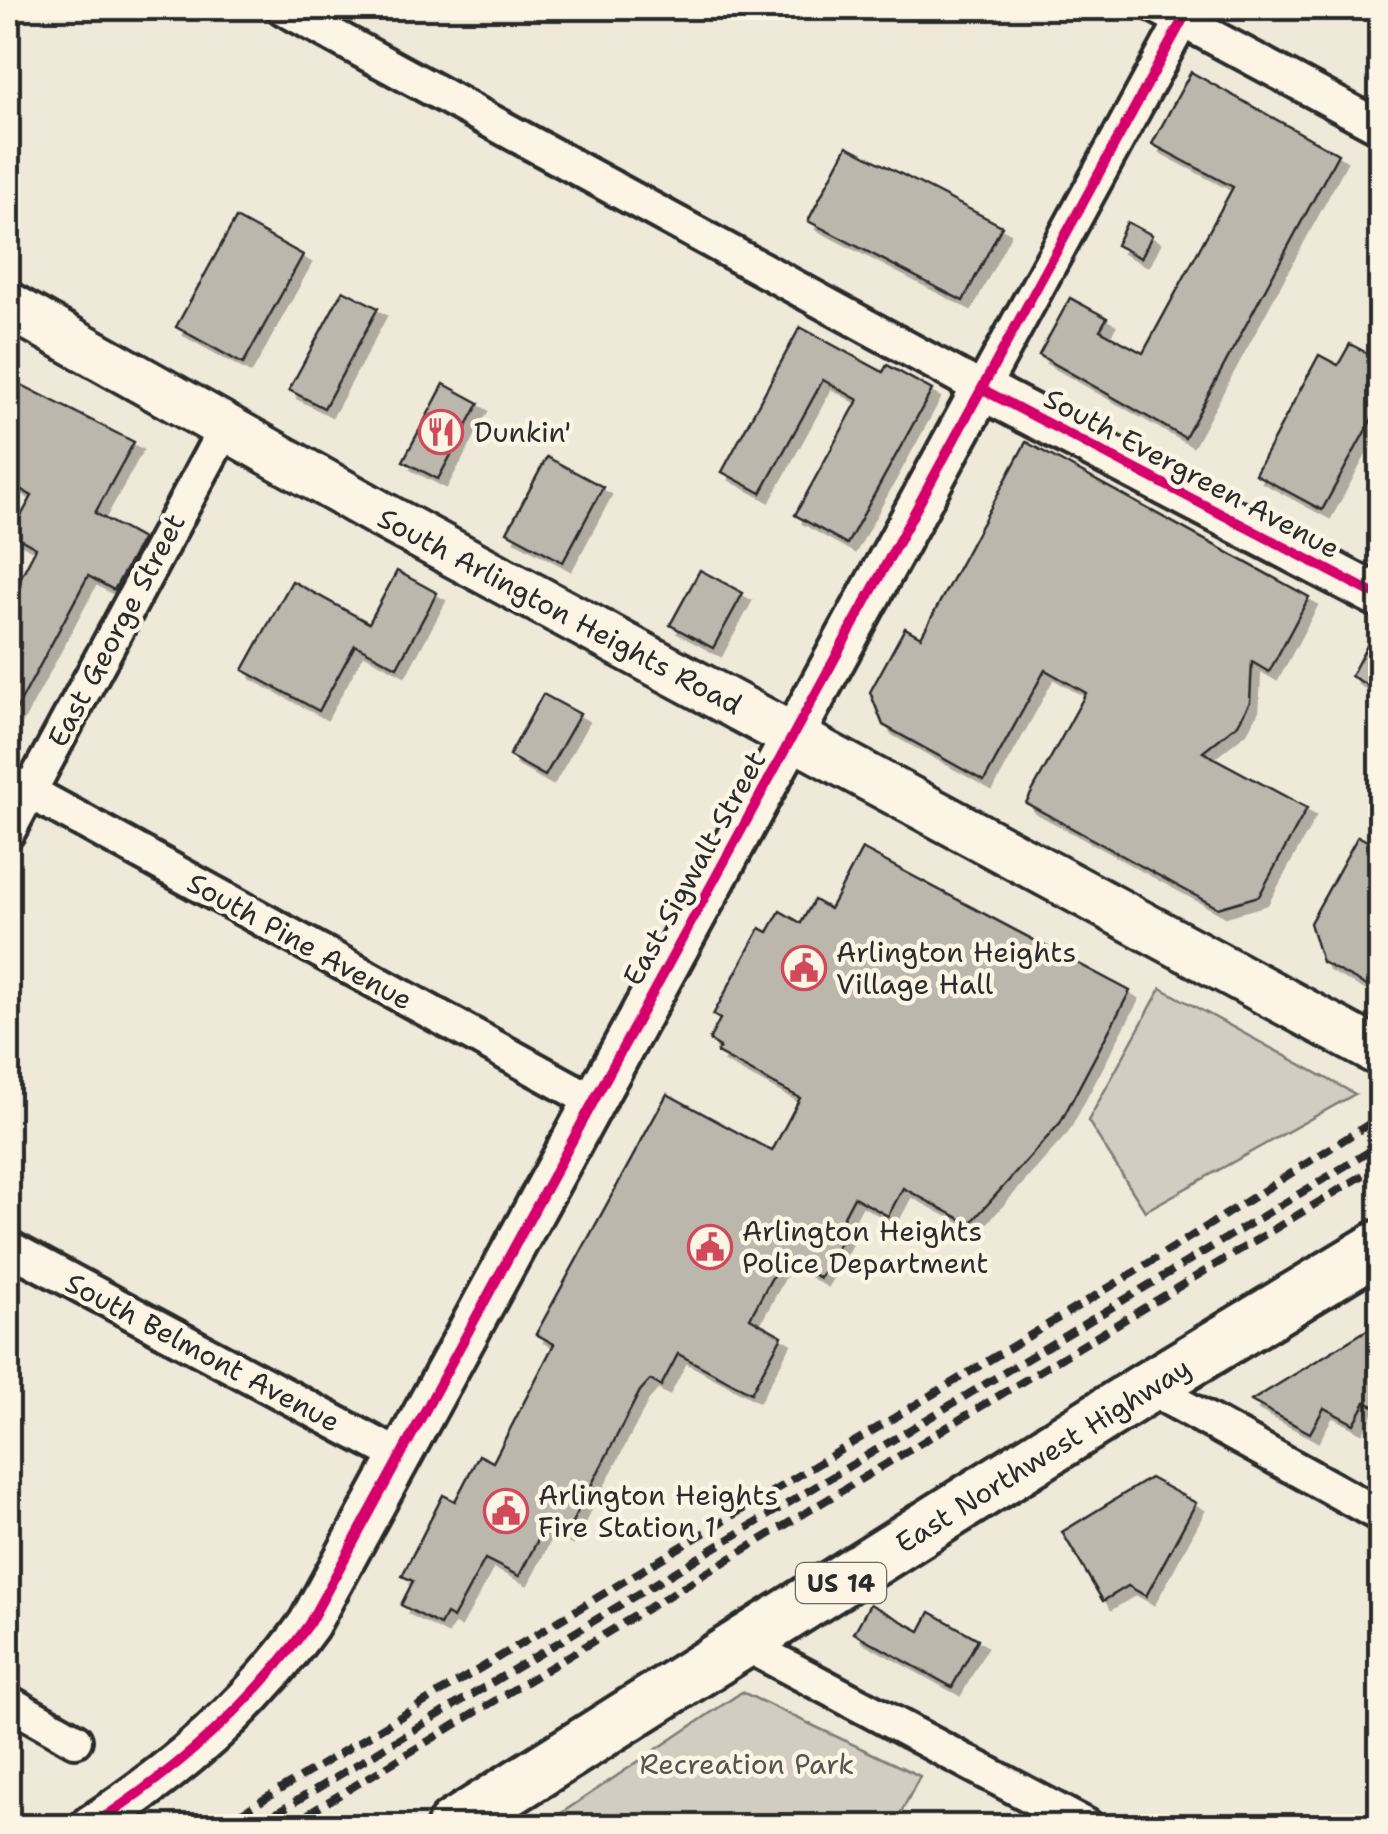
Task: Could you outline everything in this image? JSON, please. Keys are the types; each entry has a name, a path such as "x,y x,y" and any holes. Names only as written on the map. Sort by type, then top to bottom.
{"main road":[{"name":"South Arlington Heights Road","path":"8,305 225,428 1380,1053"},
{"name":"East Northwest Highway","path":"454,1826 1148,1387 1380,1246"}],"street":[{"name":"South Evergreen Avenue","path":"283,8 982,389 1380,597"},
{"name":"East Sigwalt Street","path":"91,1826 178,1766 215,1734 279,1667 310,1624 982,389 1177,12"},
{"path":"1177,12 1380,128"},
{"name":"East George Street","path":"8,832 18,786 225,428"},
{"name":"South Pine Avenue","path":"18,786 593,1102"},
{"name":"South Belmont Avenue","path":"8,1247 399,1456"},
{"path":"1148,1387 1380,1515"},
{"path":"745,1644 1087,1826"},
{"path":"8,1702 75,1740"}],"green space":[{"path":"1161,988 1355,1094 1145,1211 1088,1121"},
{"name":"Recreation Park","path":"742,1692 920,1776 894,1826 542,1826"}],"building":[{"path":"1191,72 1338,154 1185,438 1039,355 1070,298 1107,318 1100,330 1143,353 1233,187 1152,144"},
{"path":"847,146 1002,226 963,301 808,221"},
{"path":"236,218 303,255 243,364 176,327"},
{"path":"1127,222 1152,235 1141,258 1116,245"},
{"path":"343,290 378,308 324,408 289,390"},
{"path":"800,327 883,372 887,365 932,390 847,544 795,515 858,400 823,380 761,493 722,472"},
{"path":"1350,344 1380,360 1380,404 1322,510 1255,474 1319,355 1338,365"},
{"path":"8,378 134,442 95,513 142,539 114,590 88,576 8,725 8,602 36,548 11,534 32,496 8,482"},
{"name":"Dunkin'","path":"444,384 479,403 438,479 403,461"},
{"path":"1026,442 1309,597 1269,672 1252,662 1250,702 1238,724 1203,752 1307,808 1259,896 1218,908 1026,803 1086,693 1045,670 984,781 883,725 870,692 905,628 921,637"},
{"path":"547,457 603,487 563,562 507,532"},
{"path":"700,570 743,593 713,648 670,625"},
{"path":"397,571 437,593 397,667 355,645 319,711 243,670 292,581 369,623"},
{"path":"1380,621 1380,692 1351,676"},
{"path":"543,694 580,714 545,776 509,756"},
{"path":"1358,836 1380,848 1380,993 1322,962 1310,923"},
{"path":"862,849 1130,991 1060,1123 970,1224 903,1188 888,1216 854,1197 835,1233 843,1237 820,1278 783,1257 750,1318 782,1336 751,1393 678,1354 661,1386 650,1380 640,1391 565,1536 545,1526 519,1576 485,1559 453,1618 446,1614 440,1625 401,1605 413,1581 402,1576 443,1495 455,1501 479,1455 493,1462 554,1344 536,1334 667,1094 772,1151 800,1098 717,1053 720,1047 709,1040 720,1019 713,1015 760,928 768,932 780,911 801,923 814,900 830,909"},
{"path":"1380,1322 1380,1409 1366,1402 1354,1424 1324,1408 1310,1433 1251,1401"},
{"path":"1150,1478 1196,1503 1146,1596 1128,1586 1103,1601 1062,1532"},
{"path":"870,1604 920,1631 930,1612 978,1639 952,1687 854,1633"}],"railway":[{"path":"220,1826 1133,1273 1380,1117"},
{"path":"255,1826 1380,1145"},
{"path":"288,1826 1380,1165"}],"cycle path":[{"path":"91,1826 182,1759 237,1710 309,1624 1189,8"},
{"path":"982,389 1380,597"}],"place":[{"name":"Dunkin'","path":"441,432"},
{"name":"Arlington Heights Village Hall","path":"804,968"},
{"name":"Arlington Heights Police Department","path":"710,1247"},
{"name":"Arlington Heights Fire Station 1","path":"506,1511"}]}
